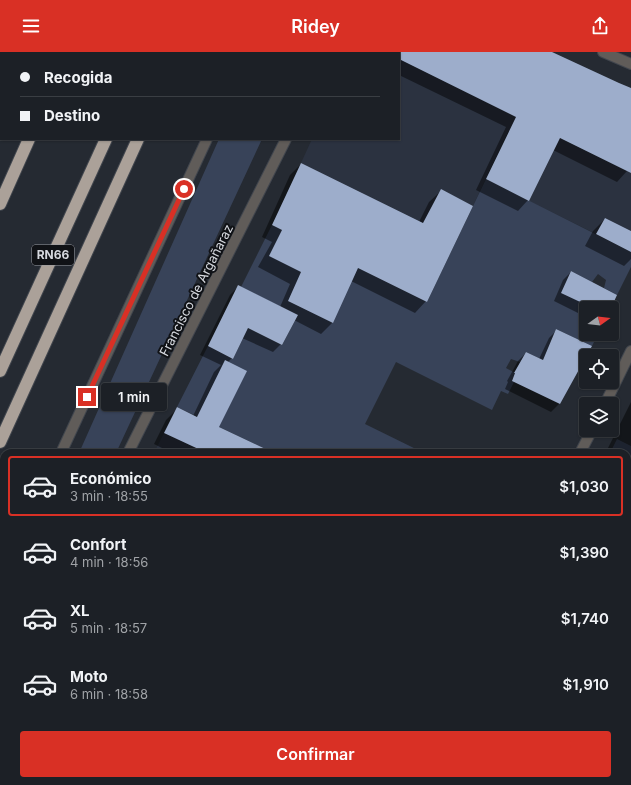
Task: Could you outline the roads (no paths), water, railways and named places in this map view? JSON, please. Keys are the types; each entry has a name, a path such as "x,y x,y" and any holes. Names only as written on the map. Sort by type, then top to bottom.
{"highway":[{"path":"0,204 29,140"},
{"name":"RN66","path":"0,371 106,140"},
{"path":"0,442 138,140"}],"street":[{"path":"603,52 631,64"},
{"path":"63,449 207,140"},
{"name":"Francisco de Argañaraz","path":"130,449 285,140"},
{"path":"608,397 631,351"},
{"path":"582,449 588,437"}]}
